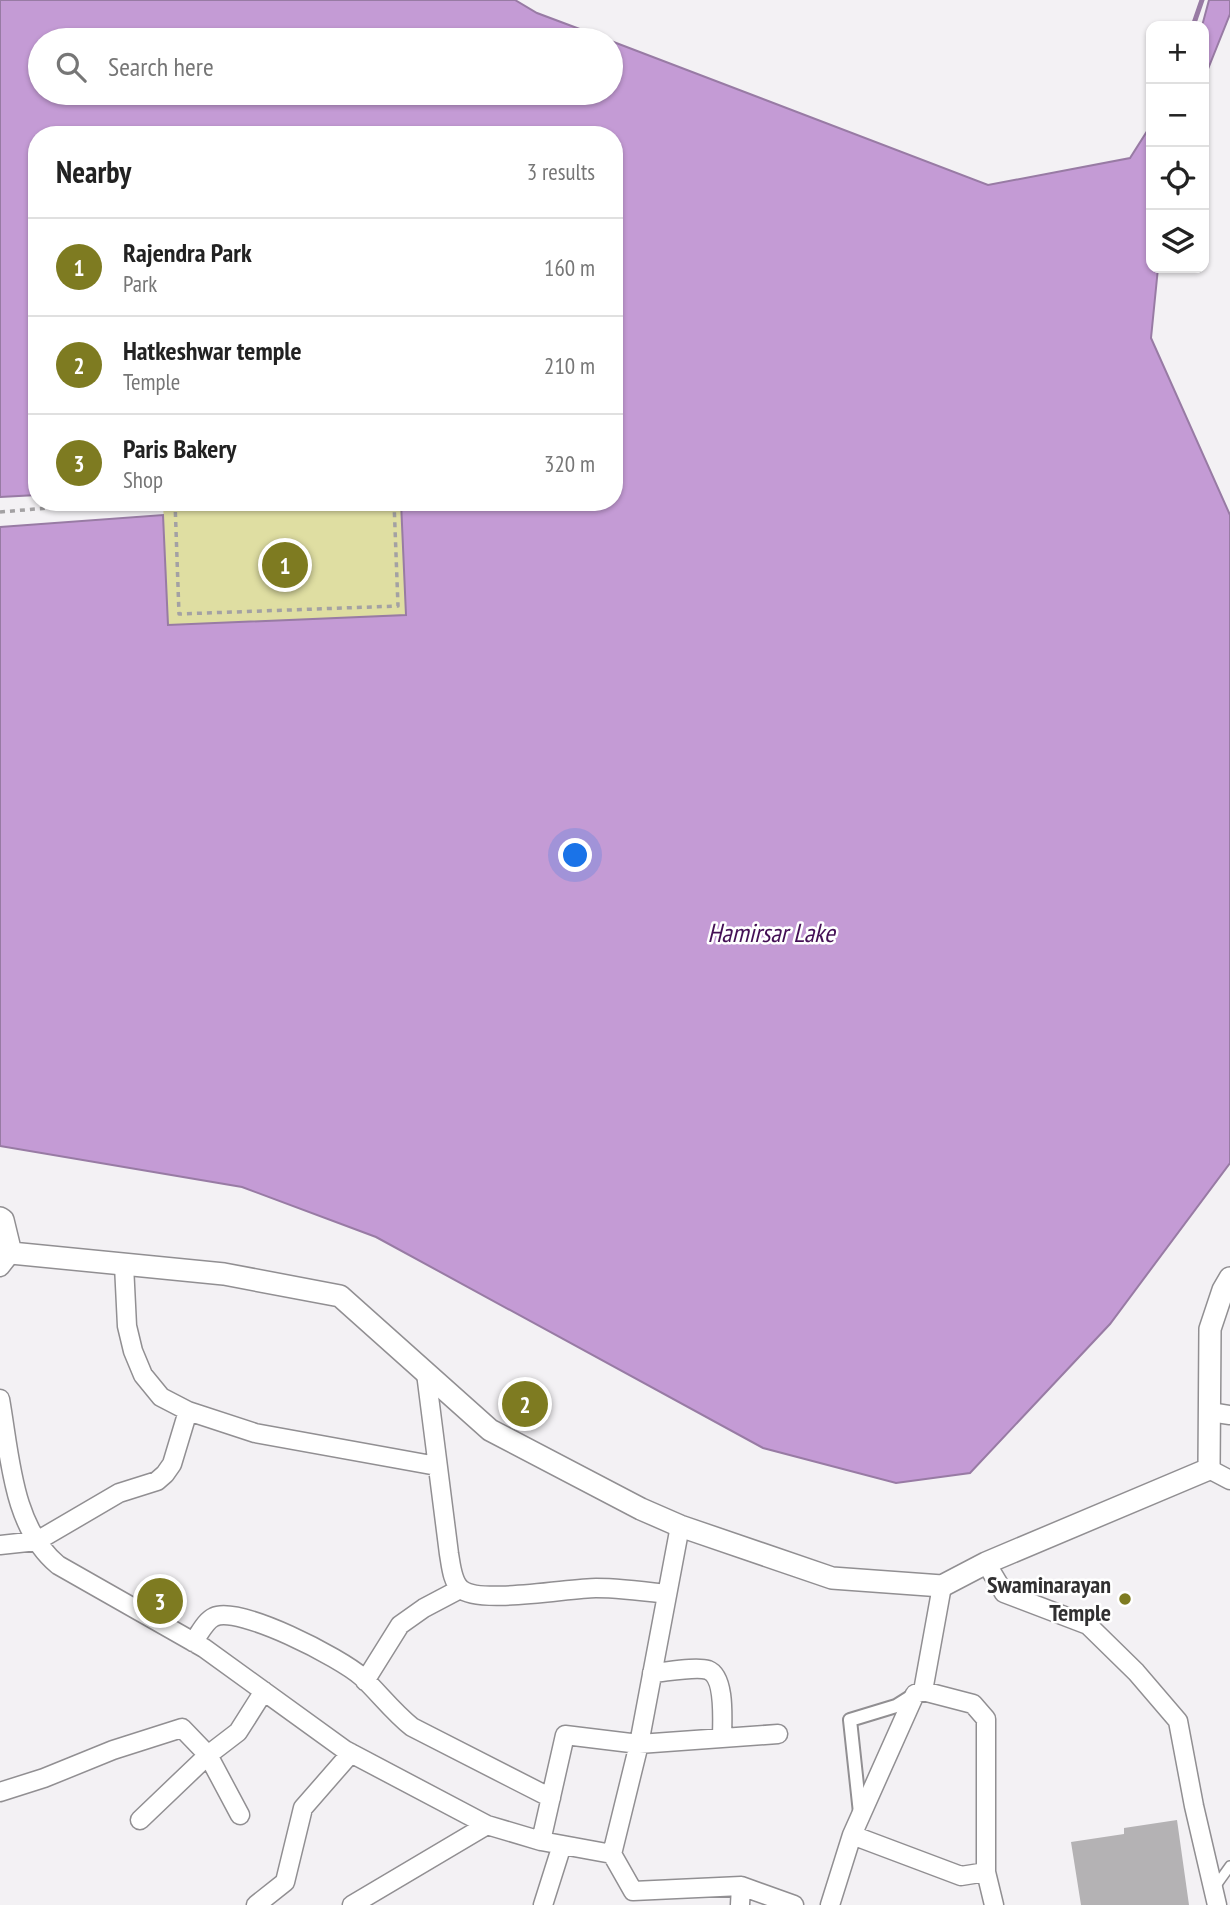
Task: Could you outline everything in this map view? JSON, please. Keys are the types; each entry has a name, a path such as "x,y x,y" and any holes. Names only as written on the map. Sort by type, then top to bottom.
{"street":[{"path":"0,1218 3,1220 5,1260 124,1265 224,1274 340,1296 490,1430 640,1509 680,1526 832,1578 942,1586 986,1563 1209,1469"},
{"path":"124,1265 127,1326 133,1351 143,1375 161,1397 188,1411 255,1433 436,1466"},
{"path":"1209,1469 1220,1413 1210,1329 1223,1290 1230,1278"},
{"path":"426,1373 449,1554 454,1578 460,1589 480,1596 594,1588 623,1588 667,1594"},
{"path":"0,1399 16,1491 37,1541 44,1553 58,1565 194,1642 351,1753 487,1825 541,1841 612,1854"},
{"path":"0,1545 37,1541 118,1493 156,1481 172,1464 188,1411"},
{"path":"1209,1469 1230,1480"},
{"path":"680,1526 639,1744 612,1854 634,1898 741,1886 794,1905"},
{"path":"986,1563 1004,1593 1088,1625 1136,1672 1178,1721 1215,1897"},
{"path":"830,1905 852,1835 919,1693 942,1586"},
{"path":"365,1681 400,1625 424,1608 460,1589"},
{"path":"194,1642 214,1617 230,1615 303,1641 329,1655 365,1681 393,1712 412,1727 551,1798"},
{"path":"652,1673 702,1669 714,1674 721,1694 722,1738"},
{"path":"140,1820 208,1755 238,1732 264,1691"},
{"path":"861,1817 850,1720 896,1706 919,1693 973,1704 986,1719 986,1872 994,1905"},
{"path":"0,1792 44,1778 113,1750 182,1728 208,1755 240,1815"},
{"path":"541,1841 565,1735 639,1744 778,1734"},
{"path":"256,1905 285,1882 303,1808 351,1753"},
{"path":"352,1905 487,1825"},
{"path":"852,1835 961,1876 986,1872"},
{"path":"544,1905 562,1845"},
{"path":"740,1905 741,1886"}],"lane":[{"path":"1215,1897 1230,1867"}],"path":[{"path":"0,512 28,510"},
{"path":"175,511 179,614 398,606 394,511"}],"shaded area":[{"path":"163,511 401,511 406,615 168,625"}],"water":[{"name":"Hamirsar Lake","path":"0,0 515,0 537,13 577,28 28,28 28,105 623,105 623,46 988,185 1130,158 1146,133 1146,273 1158,273 1151,338 1230,515 1230,1163 1110,1324 970,1473 896,1483 763,1448 376,1237 242,1187 0,1146 0,527 163,515 168,625 406,615 401,511 623,511 623,126 28,126 28,495 0,497"},
{"path":"1209,0 1230,0 1230,14 1209,66 1209,21 1203,21"}],"building":[{"path":"1177,1820 1189,1905 1081,1905 1071,1842 1124,1834 1124,1828"}],"waterway":[{"path":"1195,21 1202,0"}],"place":[{"name":"Rajendra Park","path":"285,565"},
{"name":"Hatkeshwar temple","path":"525,1404"},
{"name":"Swaminarayan Temple","path":"1125,1599"},
{"name":"Paris Bakery","path":"160,1601"}]}
